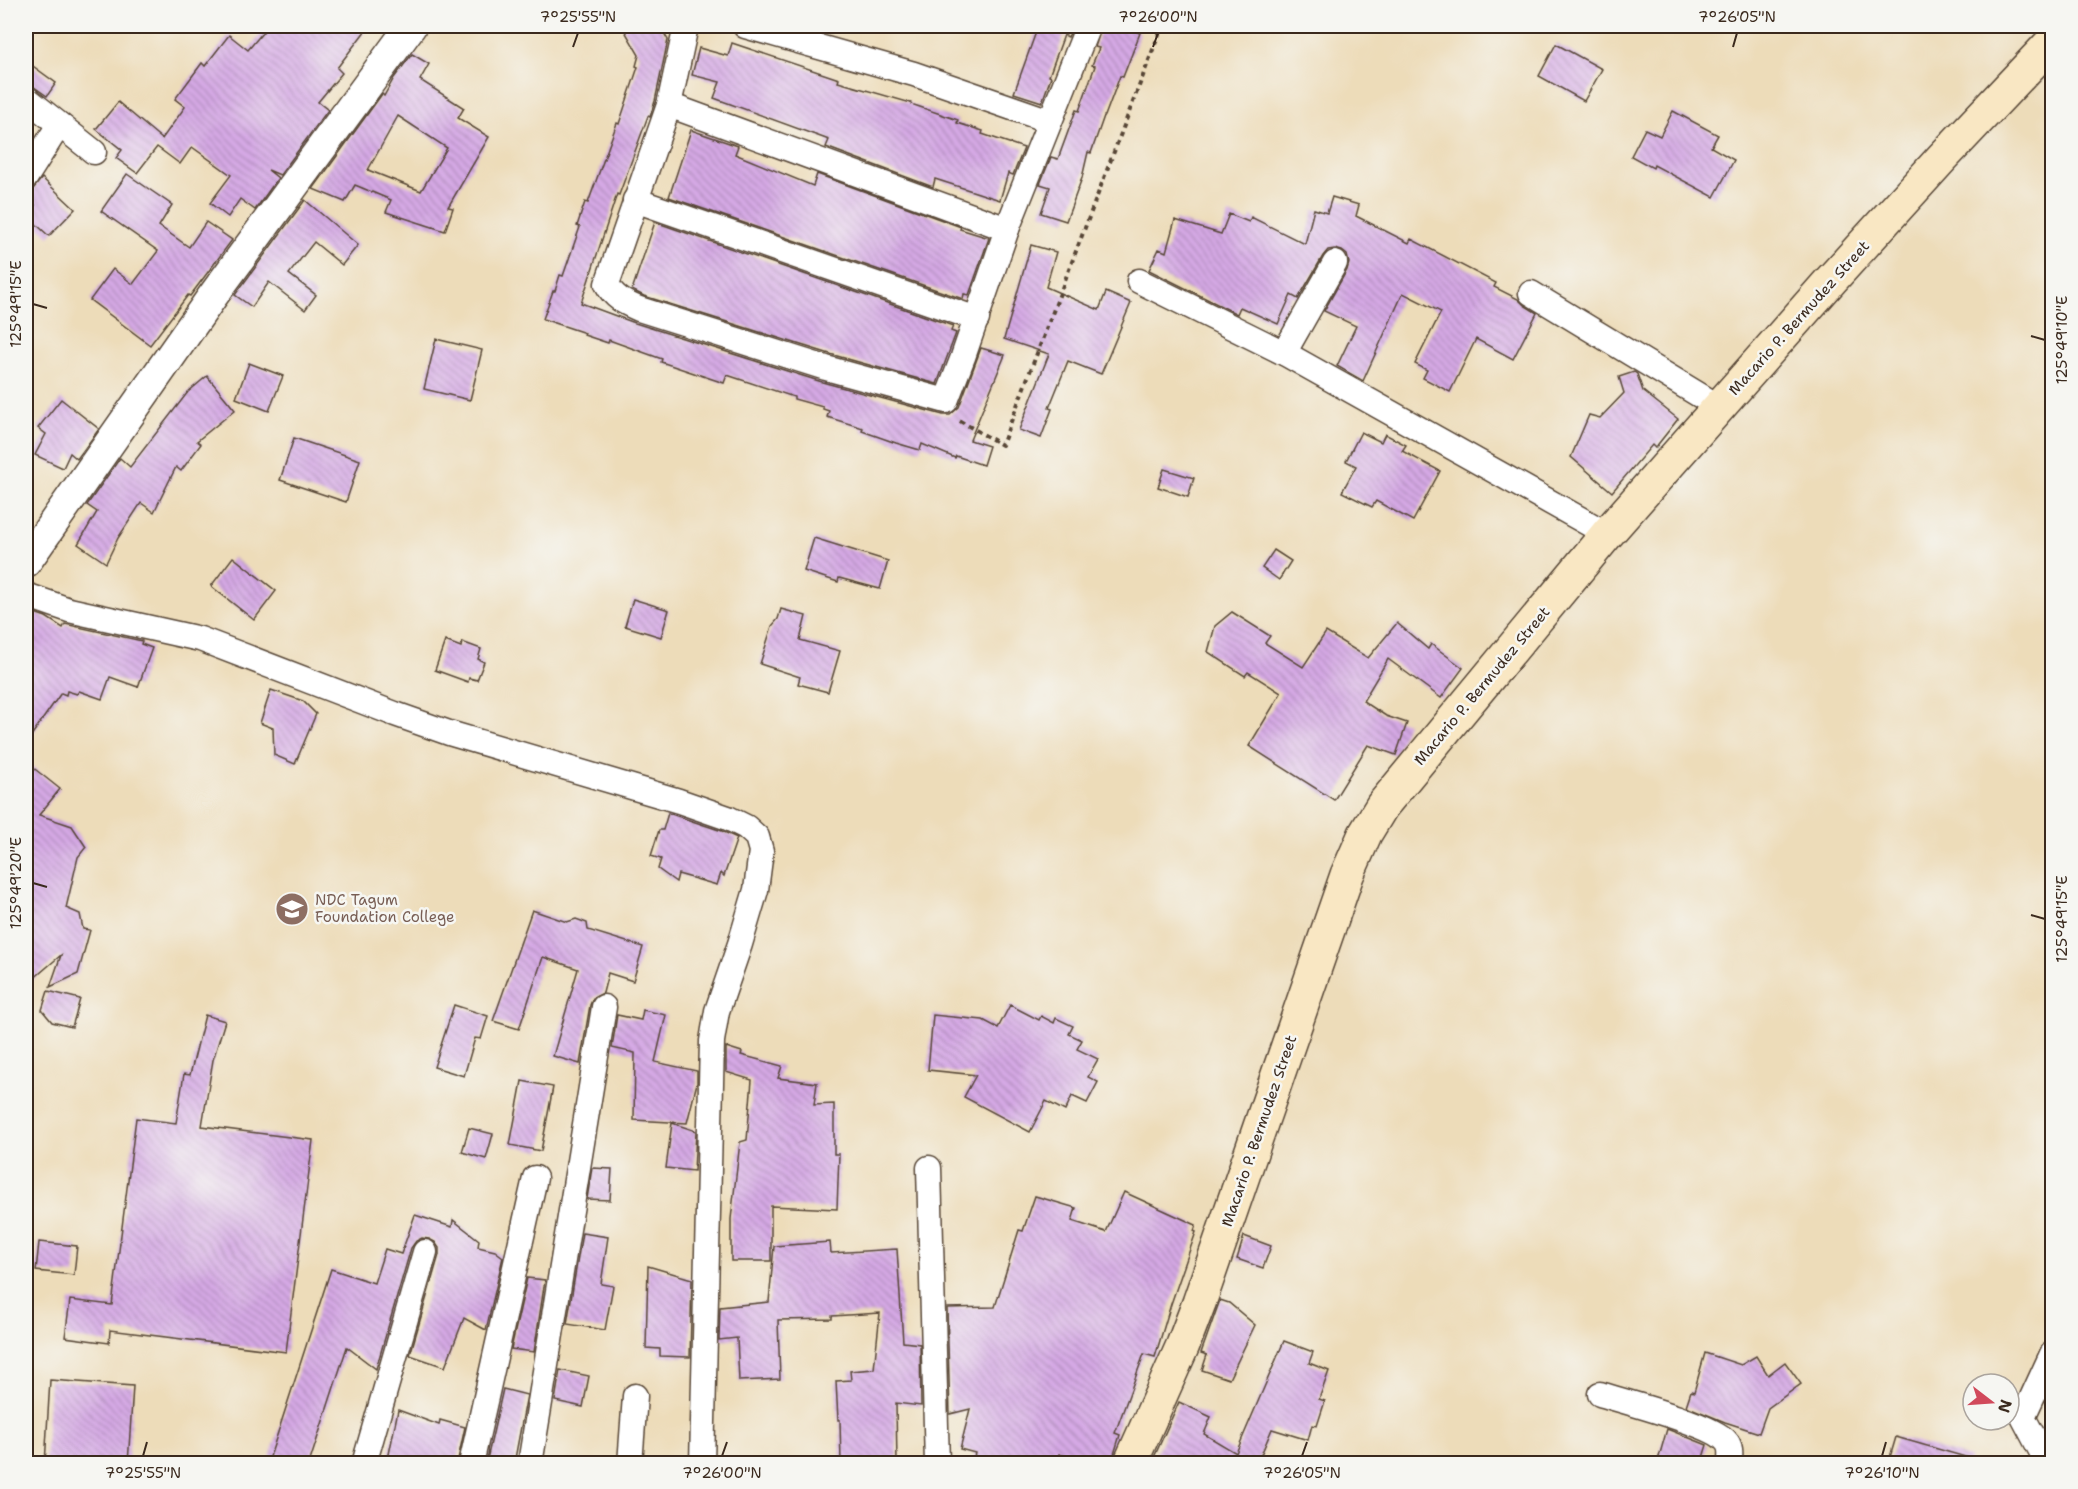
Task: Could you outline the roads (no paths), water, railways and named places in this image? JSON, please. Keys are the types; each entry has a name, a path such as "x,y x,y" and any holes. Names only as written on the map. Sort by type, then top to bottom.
{"main road":[{"name":"Macario P. Bermudez Street","path":"1130,1464 1199,1303 1347,875 1365,834 1382,806 1607,534 1931,170 2052,42"}],"street":[{"path":"26,562 212,297 411,26"},
{"path":"686,26 669,105 607,284 612,293 623,302 639,309 826,368 946,401 977,319 1007,229 1088,26"},
{"path":"745,26 914,74 1050,121"},
{"path":"26,98 94,152"},
{"path":"669,105 1007,229"},
{"path":"26,177 59,125"},
{"path":"635,200 977,319"},
{"path":"1284,353 1335,263"},
{"path":"1139,281 1284,353 1607,534"},
{"path":"1531,293 1719,407"},
{"path":"26,594 69,610 200,639 315,685 438,729 679,801 728,818 746,827 757,837 761,851 756,890 717,1011 712,1041 702,1464"},
{"path":"530,1464 604,1007"},
{"path":"928,1168 937,1464"},
{"path":"471,1464 535,1178"},
{"path":"364,1464 425,1252"},
{"path":"2048,1464 2023,1416 2052,1354"},
{"path":"1600,1394 1705,1427 1727,1441 1730,1450 1730,1464"},
{"path":"630,1464 634,1396"}],"place":[{"name":"NDC Tagum Foundation College","path":"292,909"}]}
